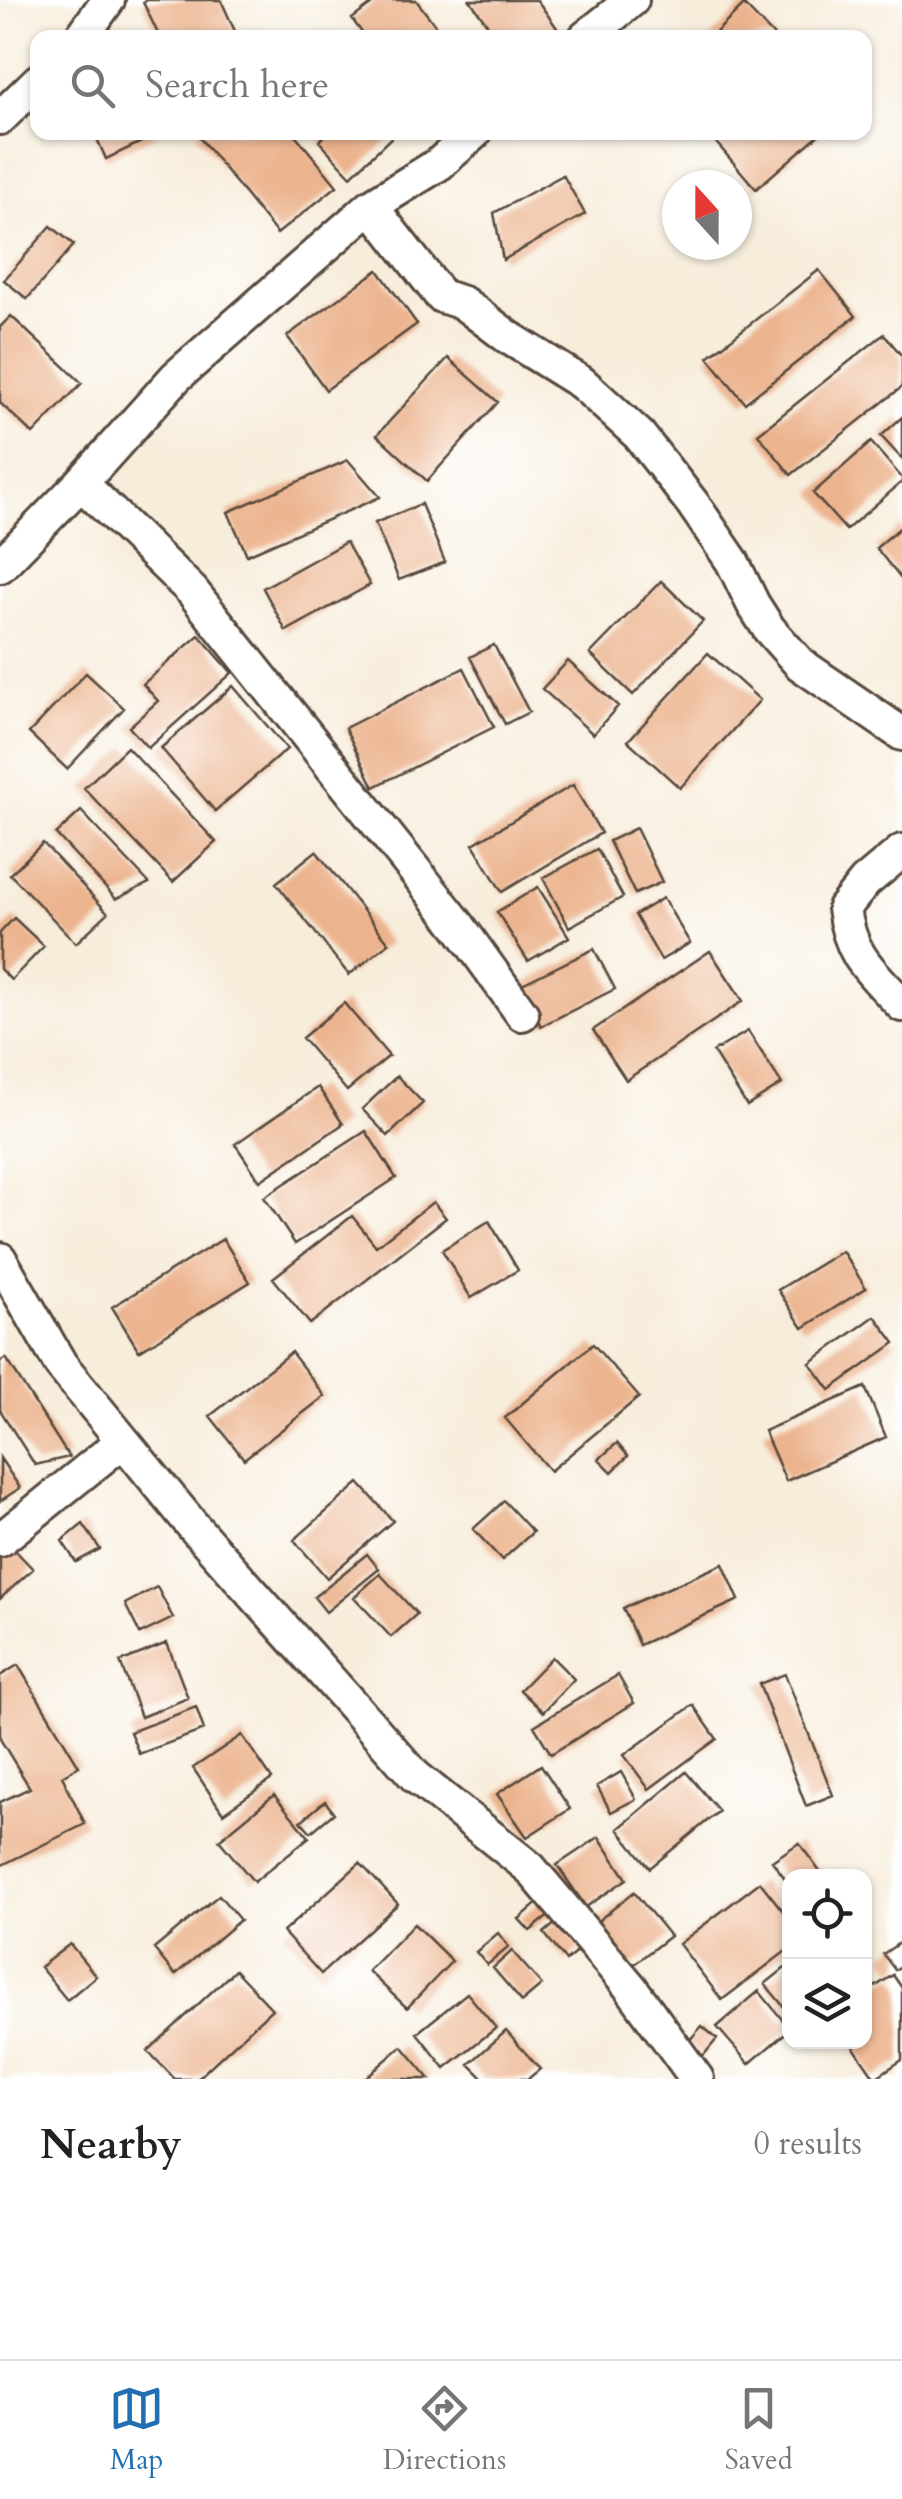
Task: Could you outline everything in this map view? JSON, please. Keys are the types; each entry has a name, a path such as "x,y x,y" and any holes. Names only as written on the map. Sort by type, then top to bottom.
{"street":[{"path":"87,30 108,0"},
{"path":"596,30 632,0"},
{"path":"0,118 30,89"},
{"path":"0,566 176,377 371,206 439,164 466,140"},
{"path":"371,206 441,296 463,302 508,337 582,383 639,435 722,547 769,629 800,664 902,734"},
{"path":"81,483 205,606 460,926 522,1014"},
{"path":"902,851 865,882 844,908 846,929 856,954 902,1005"},
{"path":"0,1259 61,1366 193,1526 416,1777 530,1868 630,1988 698,2079"},
{"path":"0,1540 123,1441"}],"building":[{"path":"221,0 234,30 156,30 143,2"},
{"path":"377,0 416,0 439,30 360,30 352,19"},
{"path":"470,0 537,0 557,28 554,30 491,30"},
{"path":"744,5 768,30 718,30"},
{"path":"98,140 145,140 106,159"},
{"path":"201,140 300,140 337,186 277,234"},
{"path":"320,140 389,140 351,176"},
{"path":"714,140 813,140 756,189 752,170 740,170"},
{"path":"563,175 585,214 503,260 494,213"},
{"path":"51,226 74,245 27,299 4,280"},
{"path":"378,270 417,324 326,390 287,336"},
{"path":"819,270 856,316 745,403 708,357"},
{"path":"11,316 82,383 33,434 0,403 0,327"},
{"path":"884,334 902,356 902,387 791,475 758,434"},
{"path":"448,358 498,402 427,481 377,435"},
{"path":"902,417 902,459 881,436"},
{"path":"871,442 902,482 846,530 813,493"},
{"path":"348,460 380,497 247,555 228,512"},
{"path":"421,504 445,562 399,580 375,523"},
{"path":"902,526 902,580 876,548"},
{"path":"346,542 370,585 286,631 263,588"},
{"path":"661,581 703,621 633,695 590,654"},
{"path":"199,635 232,673 148,748 129,727 158,701 143,684"},
{"path":"494,645 529,712 505,724 470,657"},
{"path":"708,653 760,700 680,788 628,741"},
{"path":"568,661 618,706 593,734 542,689"},
{"path":"464,668 494,727 374,787 345,728"},
{"path":"86,673 124,708 67,769 29,733"},
{"path":"233,686 287,749 215,811 161,748"},
{"path":"127,747 216,842 173,882 84,788"},
{"path":"573,785 601,833 502,892 473,844"},
{"path":"81,811 149,883 116,899 56,834"},
{"path":"636,828 662,882 635,894 609,841"},
{"path":"43,843 108,913 76,943 10,874"},
{"path":"597,849 623,897 569,927 543,878"},
{"path":"316,851 389,943 349,975 276,883"},
{"path":"538,887 569,937 528,961 497,912"},
{"path":"663,898 690,943 661,960 635,915"},
{"path":"14,918 44,946 11,980 0,969 0,933"},
{"path":"594,949 615,989 541,1026 520,985"},
{"path":"710,951 743,1001 626,1080 593,1030"},
{"path":"344,1003 389,1056 347,1091 302,1038"},
{"path":"748,1031 782,1084 747,1106 713,1052"},
{"path":"397,1076 423,1103 388,1136 362,1109"},
{"path":"318,1087 343,1124 260,1181 235,1144"},
{"path":"366,1131 396,1178 295,1244 264,1197"},
{"path":"433,1202 446,1218 310,1324 273,1278 352,1216 376,1246"},
{"path":"489,1221 518,1270 471,1298 442,1250"},
{"path":"223,1239 250,1282 139,1351 112,1307"},
{"path":"842,1251 866,1288 803,1328 778,1290"},
{"path":"875,1316 895,1343 830,1390 810,1363"},
{"path":"593,1344 639,1397 550,1471 505,1418"},
{"path":"291,1352 325,1396 244,1459 210,1416"},
{"path":"6,1358 69,1457 35,1465 0,1410 0,1362"},
{"path":"865,1387 886,1437 786,1481 764,1431"},
{"path":"617,1443 628,1456 612,1472 599,1459"},
{"path":"0,1458 20,1488 0,1501"},
{"path":"359,1483 393,1521 327,1578 294,1540"},
{"path":"504,1501 533,1532 502,1560 473,1529"},
{"path":"83,1524 100,1549 76,1562 62,1541"},
{"path":"11,1546 33,1569 0,1599 0,1557"},
{"path":"367,1554 379,1569 326,1612 314,1597"},
{"path":"723,1564 739,1600 639,1645 623,1608"},
{"path":"380,1574 417,1614 391,1637 354,1597"},
{"path":"157,1587 173,1618 140,1634 125,1604"},
{"path":"167,1643 188,1698 141,1717 120,1662"},
{"path":"552,1657 574,1679 543,1712 520,1690"},
{"path":"18,1665 79,1766 62,1776 85,1824 0,1866 0,1802 30,1788 0,1739 0,1676"},
{"path":"785,1674 833,1795 806,1806 759,1684"},
{"path":"618,1675 634,1703 551,1754 534,1726"},
{"path":"693,1705 717,1739 649,1789 624,1755"},
{"path":"196,1707 204,1730 139,1754 130,1732"},
{"path":"242,1735 272,1779 223,1813 193,1768"},
{"path":"541,1765 570,1809 527,1837 497,1794"},
{"path":"621,1772 636,1799 611,1812 597,1786"},
{"path":"686,1772 719,1811 650,1868 618,1829"},
{"path":"274,1795 309,1837 254,1882 219,1840"},
{"path":"325,1801 334,1813 311,1832 301,1821"},
{"path":"599,1837 627,1879 586,1907 557,1865"},
{"path":"799,1843 818,1869 782,1869 782,1874 772,1861"},
{"path":"360,1863 398,1904 321,1974 283,1932"},
{"path":"760,1882 782,1910 782,1954 722,2000 679,1944"},
{"path":"634,1892 670,1936 629,1968 594,1924"},
{"path":"219,1895 240,1920 175,1975 154,1949"},
{"path":"541,1900 552,1913 530,1931 519,1919"},
{"path":"558,1921 581,1948 566,1961 544,1933"},
{"path":"414,1924 452,1961 407,2008 368,1971"},
{"path":"498,1933 509,1947 487,1965 476,1952"},
{"path":"902,1941 902,1965 895,1970 883,1954"},
{"path":"70,1944 96,1976 67,2000 40,1967"},
{"path":"512,1951 542,1985 522,2002 493,1968"},
{"path":"235,1970 272,2009 197,2079 175,2079 148,2051"},
{"path":"782,1970 782,2004 765,1984"},
{"path":"893,1975 902,1988 902,2060 875,2078 855,2049 872,2049 872,1989"},
{"path":"759,1991 782,2019 782,2036 749,2064 717,2027"},
{"path":"467,1993 496,2028 445,2068 417,2033"},
{"path":"702,2026 717,2039 703,2056 688,2042"},
{"path":"506,2031 540,2069 528,2079 484,2079 469,2064"},
{"path":"402,2046 430,2079 364,2079"}]}
